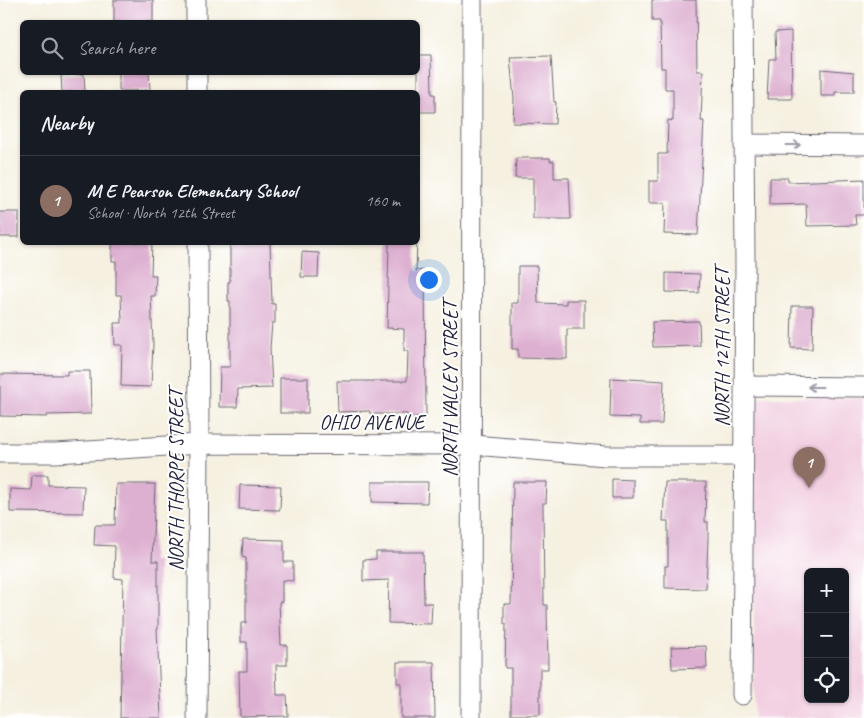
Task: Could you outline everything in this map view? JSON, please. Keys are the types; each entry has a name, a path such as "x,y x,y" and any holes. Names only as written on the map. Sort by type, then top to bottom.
{"street":[{"path":"196,0 196,20"},
{"name":"NORTH VALLEY STREET","path":"471,718 473,445 472,0"},
{"name":"NORTH 12TH STREET","path":"742,695 745,386 743,0"},
{"path":"197,75 197,90"},
{"path":"744,144 864,145"},
{"name":"NORTH THORPE STREET","path":"196,718 199,444 198,245"},
{"path":"745,386 864,387"},
{"name":"OHIO AVENUE","path":"0,452 56,453 199,444 473,445 606,456 743,456"}],"shaded area":[{"path":"763,397 864,398 864,718 754,718 754,403"}],"building":[{"path":"114,0 153,0 153,20 114,20"},
{"path":"652,0 696,0 697,71 703,71 701,121 704,121 698,235 664,234 665,203 649,203 649,181 658,181 658,154 667,154 668,120 673,121 673,89 665,89 665,68 661,68 660,21 652,21"},
{"path":"791,31 792,99 767,99 769,59 776,59 775,32"},
{"path":"420,55 431,55 432,94 435,94 435,112 420,112 420,90 418,90"},
{"path":"551,56 554,102 556,102 555,124 513,123 514,99 510,57"},
{"path":"821,69 854,72 854,92 835,92 835,96 821,96"},
{"path":"61,75 84,75 85,90 62,90"},
{"path":"119,75 149,75 150,90 119,90"},
{"path":"516,158 550,158 550,161 554,161 554,178 569,178 571,219 533,219 533,178 515,178"},
{"path":"770,178 788,178 788,182 864,179 864,215 855,215 856,225 807,226 806,204 770,205"},
{"path":"0,212 19,212 19,237 0,237"},
{"path":"112,245 152,245 151,275 156,275 155,296 151,296 153,344 151,387 121,386 122,345 115,345 114,323 122,323 121,295 116,295 116,261 112,261"},
{"path":"230,245 270,245 272,304 275,304 275,323 272,323 270,348 272,388 238,389 237,407 219,407 220,367 230,367 230,301 228,301 228,282 230,282"},
{"path":"389,245 417,245 416,271 425,270 426,417 407,417 407,414 370,414 370,411 338,412 337,381 407,381 408,351 404,351 404,329 387,328"},
{"path":"302,252 319,253 318,277 301,277"},
{"path":"518,266 537,266 538,303 566,304 566,300 584,300 584,329 567,329 567,359 518,358 518,349 512,349 512,303 518,303"},
{"path":"666,273 700,274 699,293 666,292"},
{"path":"792,306 813,306 812,349 791,348"},
{"path":"699,321 700,346 653,347 652,322"},
{"path":"67,371 90,371 91,414 47,415 47,417 0,416 0,374 67,375"},
{"path":"280,378 308,378 308,413 280,413"},
{"path":"611,378 664,381 662,424 640,424 640,418 610,417"},
{"path":"32,475 48,475 48,485 84,486 83,513 10,512 10,489 31,490"},
{"path":"612,479 633,480 633,498 612,498"},
{"path":"372,482 428,482 427,503 372,502"},
{"path":"513,482 547,482 546,503 543,503 544,605 547,605 548,669 540,669 540,715 511,715 511,668 505,668 506,624 504,624 504,604 511,604"},
{"path":"665,482 706,482 705,522 708,522 708,539 706,589 665,588 665,566 668,566 668,521 663,521"},
{"path":"116,484 155,484 152,561 158,561 157,629 161,718 120,718 123,579 114,578 115,546 94,545 95,525 115,525"},
{"path":"240,485 281,486 280,510 239,509"},
{"path":"243,539 284,540 284,562 293,562 293,581 282,580 282,602 279,602 281,645 287,645 287,665 276,665 277,695 287,695 288,716 240,717 239,671 247,671 247,642 241,642 241,623 246,623 246,558 242,557"},
{"path":"376,552 423,552 424,603 432,603 431,624 388,623 389,580 363,581 363,560 376,559"},
{"path":"706,646 707,668 672,669 671,647"},
{"path":"397,662 434,662 435,718 401,718 401,683 397,683"}],"place":[{"name":"M E Pearson Elementary School","path":"809,488"}]}
